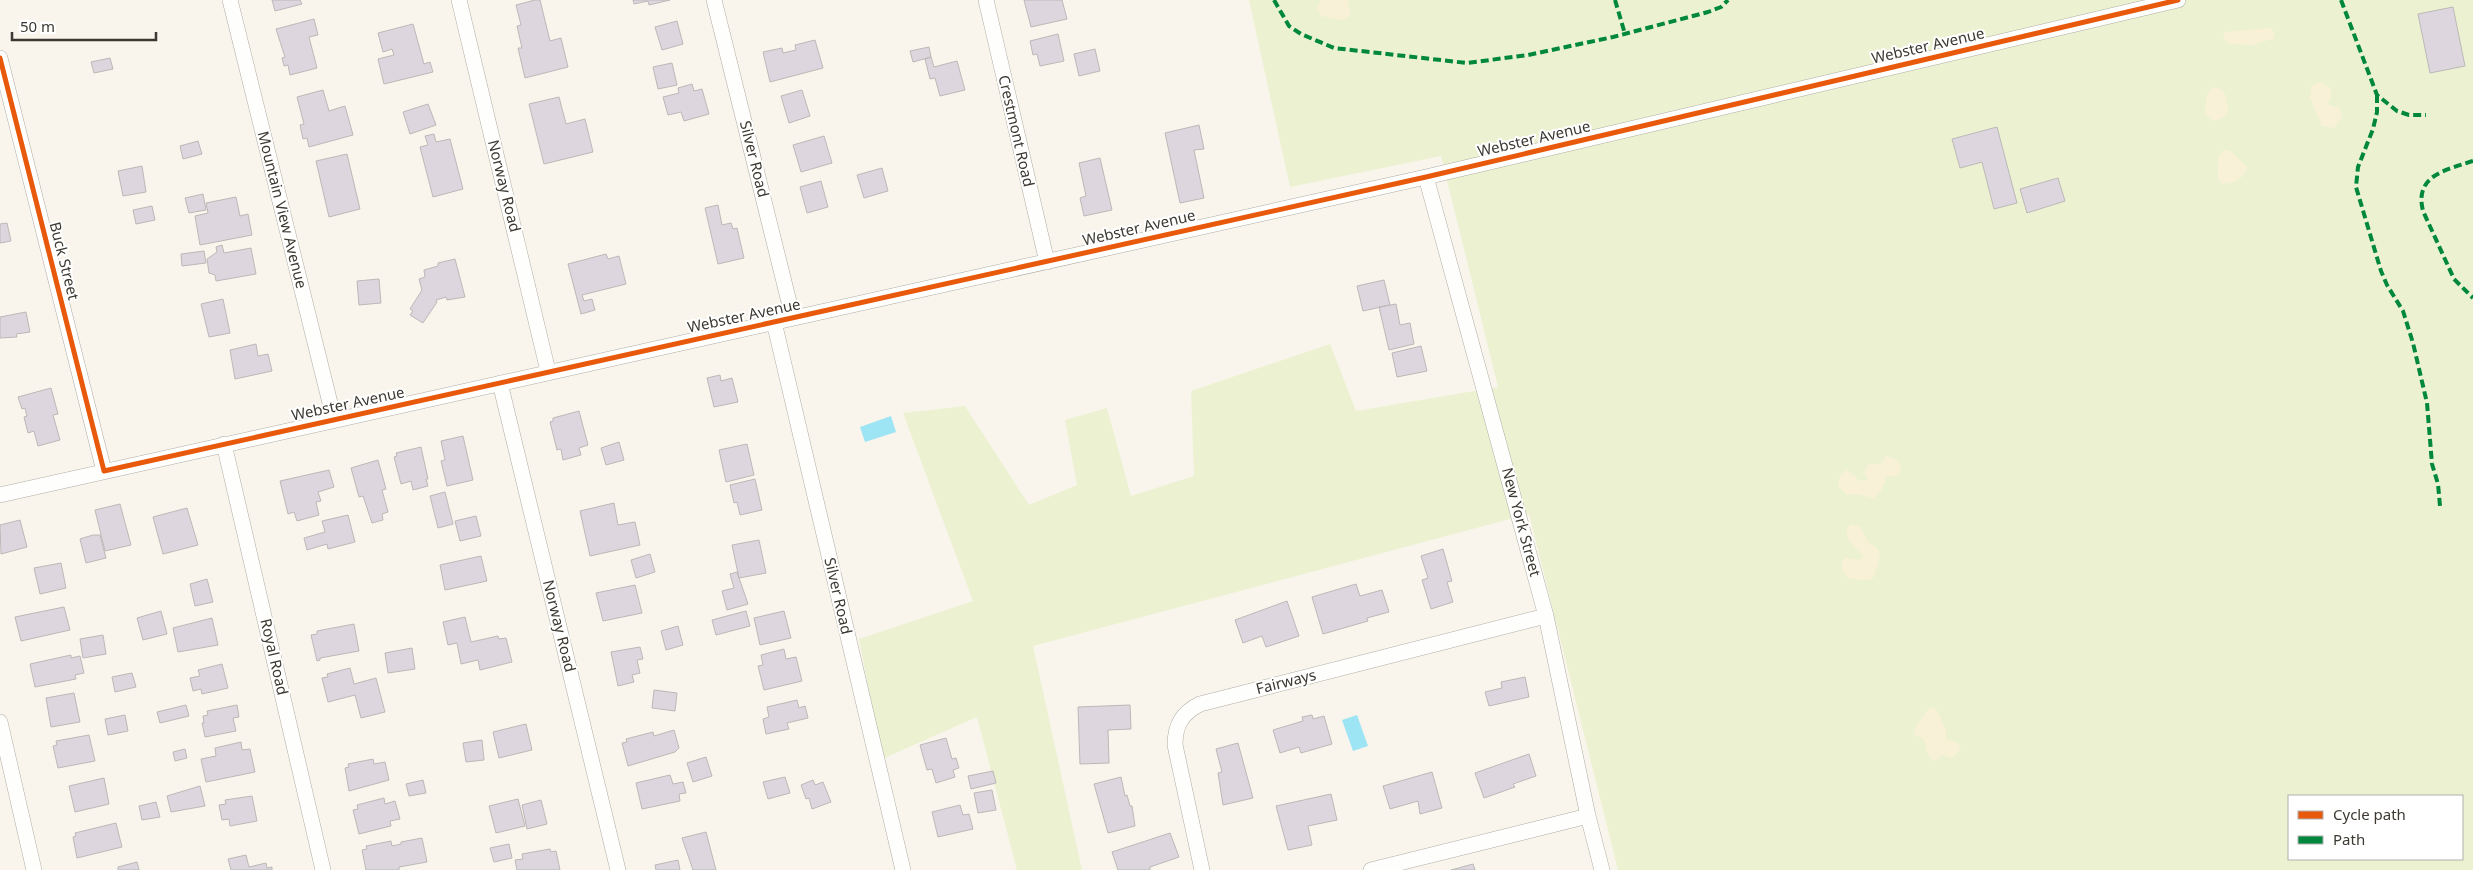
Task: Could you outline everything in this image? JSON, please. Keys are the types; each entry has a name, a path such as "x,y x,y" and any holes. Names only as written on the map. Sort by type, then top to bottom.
{"street":[{"name":"Mountain View Avenue","path":"230,0 334,419"},
{"name":"Norway Road","path":"459,0 548,371"},
{"name":"Silver Road","path":"714,0 793,318"},
{"name":"Crestmont Road","path":"986,0 1047,262"},
{"name":"Webster Avenue","path":"0,495 548,371 1426,177 2178,0"},
{"name":"Buck Street","path":"0,58 104,471"},
{"name":"New York Street","path":"1426,177 1546,616 1588,816 1602,870"},
{"name":"Silver Road","path":"774,322 903,870"},
{"name":"Norway Road","path":"500,383 618,870"},
{"name":"Royal Road","path":"224,444 323,870"},
{"name":"Fairways","path":"1202,870 1175,745 1175,732 1180,719 1190,709 1200,704 1546,616"},
{"path":"0,722 34,870"},
{"path":"1371,870 1588,816"}],"green space":[{"path":"1249,0 2473,0 2473,870 1618,870 1529,514 1033,646 1082,870 1017,870 977,717 882,759 859,639 973,601 903,413 965,406 1029,505 1077,485 1065,420 1107,408 1131,496 1194,476 1191,391 1330,344 1356,411 1498,387 1441,156 1290,187"}],"sand":[{"path":"1321,0 1349,0 1348,4 1351,15 1343,20 1321,16 1317,6"},
{"path":"2270,28 2274,32 2274,38 2253,45 2229,44 2223,37 2225,32"},
{"path":"2321,82 2329,87 2332,93 2328,104 2337,107 2341,112 2342,117 2334,128 2322,126 2310,97 2312,85"},
{"path":"2214,87 2222,90 2224,93 2227,99 2228,111 2224,117 2214,121 2205,115 2208,95 2210,89"},
{"path":"2224,150 2229,150 2247,167 2244,175 2238,180 2221,184 2217,175 2218,157"},
{"path":"1886,456 1897,460 1901,467 1900,473 1896,476 1885,477 1882,489 1874,498 1857,494 1847,495 1838,486 1840,475 1847,470 1860,481 1868,480 1864,472 1868,465 1880,464"},
{"path":"1852,524 1861,528 1867,540 1877,548 1880,554 1874,577 1868,580 1849,579 1842,570 1843,560 1847,558 1858,560 1864,557 1848,539 1848,526"},
{"path":"1933,707 1938,712 1946,730 1946,740 1957,742 1961,749 1952,758 1942,755 1935,761 1928,754 1924,739 1915,735 1914,729 1929,708"}],"water":[{"path":"891,416 896,432 865,442 860,427"},
{"path":"1357,715 1368,746 1353,751 1342,720"}],"building":[{"path":"272,0 300,0 302,4 275,11"},
{"path":"540,0 550,41 561,38 568,67 525,78 518,48 522,48 517,26 521,25 516,5"},
{"path":"633,0 670,0 649,5 648,1 634,4"},
{"path":"1024,0 1062,0 1067,19 1031,27"},
{"path":"2453,7 2465,66 2430,73 2418,14"},
{"path":"314,19 318,35 309,37 317,68 290,75 288,65 284,66 282,58 285,57 276,29"},
{"path":"677,21 683,44 662,50 655,27"},
{"path":"413,24 424,64 430,62 433,72 384,84 378,59 394,55 392,49 383,52 378,33"},
{"path":"1058,34 1064,61 1040,66 1037,54 1033,55 1030,41"},
{"path":"815,40 823,68 770,82 763,52 782,48 783,53 796,50 795,45"},
{"path":"929,47 931,57 913,62 910,51"},
{"path":"1095,49 1100,71 1079,76 1074,54"},
{"path":"931,57 934,67 957,61 965,90 940,96 935,78 930,79 925,59"},
{"path":"110,58 113,69 94,73 91,62"},
{"path":"672,63 677,85 658,89 653,67"},
{"path":"692,84 694,91 702,89 709,114 684,121 681,112 668,115 663,97 679,93 678,88"},
{"path":"323,90 329,111 345,106 353,135 309,147 307,138 303,139 300,125 304,124 297,97"},
{"path":"802,90 810,116 789,123 781,96"},
{"path":"559,97 566,124 585,119 593,152 544,164 529,104"},
{"path":"428,104 436,125 410,134 403,112"},
{"path":"1199,125 1204,149 1194,150 1204,198 1180,203 1165,133"},
{"path":"1997,127 2017,203 1994,209 1982,162 1960,168 1952,139"},
{"path":"434,134 436,142 450,139 463,189 433,197 420,147 428,145 425,136"},
{"path":"824,136 832,163 801,172 793,145"},
{"path":"198,141 202,154 183,159 180,146"},
{"path":"347,154 360,209 329,217 316,161"},
{"path":"1100,158 1112,210 1084,216 1080,198 1086,196 1079,163"},
{"path":"142,166 146,192 123,196 118,171"},
{"path":"882,168 888,191 864,198 857,175"},
{"path":"2058,178 2065,201 2027,213 2020,189"},
{"path":"821,181 828,207 807,213 800,187"},
{"path":"203,194 206,210 189,213 185,198"},
{"path":"236,197 240,216 248,214 252,235 200,245 195,216 208,213 206,203"},
{"path":"718,205 722,225 731,223 733,229 737,228 744,258 718,264 705,208"},
{"path":"152,206 155,220 136,224 133,210"},
{"path":"7,223 11,241 0,243 0,224"},
{"path":"222,245 224,253 251,248 256,274 216,281 215,275 209,273 207,259 217,252 216,247"},
{"path":"204,251 206,263 182,266 181,254"},
{"path":"606,254 608,259 619,256 626,284 582,295 584,301 592,299 595,310 581,314 568,264"},
{"path":"455,259 465,297 447,300 446,297 436,300 437,302 423,323 410,315 413,311 410,309 422,290 419,279 425,277 424,270 438,266 438,263"},
{"path":"379,279 381,303 359,305 357,281"},
{"path":"1384,280 1390,305 1363,311 1357,286"},
{"path":"223,299 230,333 209,337 201,304"},
{"path":"1396,304 1400,325 1410,323 1414,344 1389,350 1379,307"},
{"path":"26,312 30,332 16,334 17,337 0,338 0,317"},
{"path":"256,344 258,356 268,354 272,371 235,379 230,350"},
{"path":"1421,346 1427,371 1397,377 1392,353"},
{"path":"720,375 721,381 732,378 738,402 714,407 707,378"},
{"path":"51,388 58,414 53,415 60,440 38,446 34,431 28,433 24,417 27,416 25,408 22,409 18,397"},
{"path":"579,411 588,445 579,448 581,455 563,460 561,449 557,450 550,422 553,421 553,418"},
{"path":"463,436 473,480 447,486 441,461 445,460 441,441"},
{"path":"619,442 624,460 606,465 601,448"},
{"path":"747,444 754,475 726,482 719,450"},
{"path":"421,447 428,486 413,490 411,481 401,484 394,457 397,456 396,453"},
{"path":"378,460 386,489 382,490 388,512 382,514 383,520 372,523 363,496 359,497 351,468"},
{"path":"329,470 334,487 318,492 321,501 316,502 319,515 297,521 294,512 288,514 280,481"},
{"path":"755,479 762,510 740,515 737,502 734,503 730,485"},
{"path":"445,492 453,524 438,528 430,496"},
{"path":"614,503 618,525 635,522 640,545 590,556 580,511"},
{"path":"120,504 131,545 105,551 95,510"},
{"path":"187,508 198,545 163,554 153,517"},
{"path":"348,515 355,542 328,549 327,544 307,550 304,538 325,532 322,521"},
{"path":"476,516 481,536 460,541 455,521"},
{"path":"20,520 27,547 1,554 0,525"},
{"path":"100,535 106,558 86,563 80,539"},
{"path":"759,540 766,573 739,578 732,545"},
{"path":"1443,549 1452,581 1447,582 1453,602 1431,609 1422,580 1428,578 1421,556"},
{"path":"650,554 655,572 636,578 631,560"},
{"path":"481,556 487,581 445,590 440,565"},
{"path":"61,563 66,588 40,594 34,568"},
{"path":"737,572 748,604 727,610 722,591 734,588 730,574"},
{"path":"207,579 213,602 195,606 190,584"},
{"path":"1356,584 1360,596 1382,590 1389,612 1367,618 1368,621 1323,634 1312,597"},
{"path":"635,585 642,613 603,621 596,593"},
{"path":"1287,601 1299,636 1266,647 1262,636 1243,643 1235,620"},
{"path":"64,607 70,630 21,641 15,617"},
{"path":"161,611 167,634 143,640 137,618"},
{"path":"746,611 750,626 716,635 712,620"},
{"path":"784,611 791,638 760,645 754,618"},
{"path":"465,617 471,642 498,636 499,639 506,638 512,662 480,670 478,660 461,664 457,643 448,645 443,622"},
{"path":"212,618 218,645 178,652 173,628"},
{"path":"354,624 359,651 320,658 317,661 311,635 317,634 317,631"},
{"path":"678,626 683,645 666,650 661,631"},
{"path":"103,635 106,654 83,658 80,639"},
{"path":"640,647 643,659 637,660 640,673 632,675 634,682 618,686 611,652"},
{"path":"412,648 415,669 388,673 385,653"},
{"path":"784,649 786,659 796,657 802,681 764,690 758,666 763,665 761,655"},
{"path":"71,655 71,658 80,656 84,673 75,675 76,679 35,687 30,664"},
{"path":"222,664 228,688 202,694 201,689 193,691 190,678 200,676 198,670"},
{"path":"350,668 354,684 376,678 385,712 361,718 355,695 328,702 322,678 328,677 327,674"},
{"path":"132,673 136,687 115,692 112,677"},
{"path":"1525,677 1529,697 1489,706 1485,692 1502,688 1501,682"},
{"path":"654,690 677,693 675,711 652,708"},
{"path":"74,693 80,722 51,727 46,698"},
{"path":"797,700 799,708 805,706 808,718 787,723 789,729 766,734 763,719 769,717 767,707"},
{"path":"186,705 189,716 160,723 157,712"},
{"path":"237,705 239,717 233,718 236,731 205,737 202,723 204,723 203,716 208,715 207,711"},
{"path":"1130,705 1131,729 1108,730 1109,763 1080,764 1078,707"},
{"path":"125,715 128,731 108,735 105,719"},
{"path":"1312,715 1313,719 1324,716 1332,744 1301,753 1299,747 1280,753 1273,730 1303,721 1302,717"},
{"path":"526,724 532,750 499,758 493,732"},
{"path":"674,730 679,748 675,752 628,766 622,743 627,742 626,739 653,732 654,736"},
{"path":"89,735 95,761 58,768 53,746 57,745 56,741"},
{"path":"946,738 952,759 956,758 959,768 953,770 955,777 936,783 932,769 927,770 920,745"},
{"path":"482,740 484,760 466,762 463,743"},
{"path":"241,742 242,750 250,749 255,772 206,782 201,759 216,756 215,748"},
{"path":"1238,743 1253,798 1223,805 1218,773 1222,772 1216,749"},
{"path":"185,749 187,758 175,761 173,752"},
{"path":"1529,754 1536,776 1513,784 1515,787 1484,798 1475,773"},
{"path":"706,757 712,776 693,782 687,763"},
{"path":"373,759 374,764 385,762 389,780 349,791 345,768 349,767 348,764"},
{"path":"993,771 996,783 971,789 968,776"},
{"path":"1432,772 1442,808 1420,814 1418,801 1390,809 1383,786"},
{"path":"670,775 673,784 683,782 686,793 679,794 680,801 642,809 636,783"},
{"path":"785,777 790,793 768,799 763,782"},
{"path":"1121,777 1125,796 1127,795 1130,806 1132,806 1135,826 1108,833 1094,784"},
{"path":"104,778 109,804 75,812 69,786"},
{"path":"423,780 426,793 409,796 406,784"},
{"path":"813,780 815,785 823,782 831,802 812,809 809,798 806,799 801,785"},
{"path":"200,786 205,806 171,812 167,796"},
{"path":"992,790 996,810 978,813 974,793"},
{"path":"1331,794 1337,820 1308,826 1312,845 1288,850 1276,806"},
{"path":"252,796 257,821 230,826 229,819 222,820 219,805 226,804 225,800"},
{"path":"384,798 385,804 395,801 400,819 390,821 391,826 359,834 353,810 358,809 357,805"},
{"path":"518,799 525,826 496,833 489,806"},
{"path":"541,800 547,824 527,829 522,805"},
{"path":"156,802 160,817 142,820 139,806"},
{"path":"960,805 963,815 969,814 973,829 938,837 932,812"},
{"path":"116,823 122,847 77,858 73,837 76,836 75,833"},
{"path":"706,832 716,870 693,870 682,838"},
{"path":"1170,833 1179,857 1150,867 1150,870 1118,870 1112,852"},
{"path":"422,838 427,862 399,867 399,870 366,870 362,850 367,849 366,846 391,841 392,846 401,844 401,842"},
{"path":"509,844 512,858 494,862 490,848"},
{"path":"550,849 551,852 556,851 560,870 517,870 515,860 523,859 522,854"},
{"path":"246,855 249,867 266,863 267,868 272,867 272,870 231,870 228,859"},
{"path":"678,860 680,870 656,870 655,865"},
{"path":"137,862 139,870 118,870 118,867"},
{"path":"1473,864 1475,870 1451,870"}],"marked path":[{"path":"1274,0 1289,26 1301,34 1334,48 1467,63 1528,55 1613,37 1708,12 1721,7 1728,0"},
{"path":"1615,0 1625,34"},
{"path":"2341,0 2377,95 2397,111 2409,115 2426,115"},
{"path":"2377,95 2377,112 2373,129 2358,167 2356,187 2381,271 2403,311 2413,343 2427,403 2432,464 2438,484 2440,506"},
{"path":"2473,161 2434,176 2423,189 2421,199 2423,211 2454,279 2473,298"}],"cycle path":[{"path":"0,58 104,471 1426,177 2178,0"}]}
